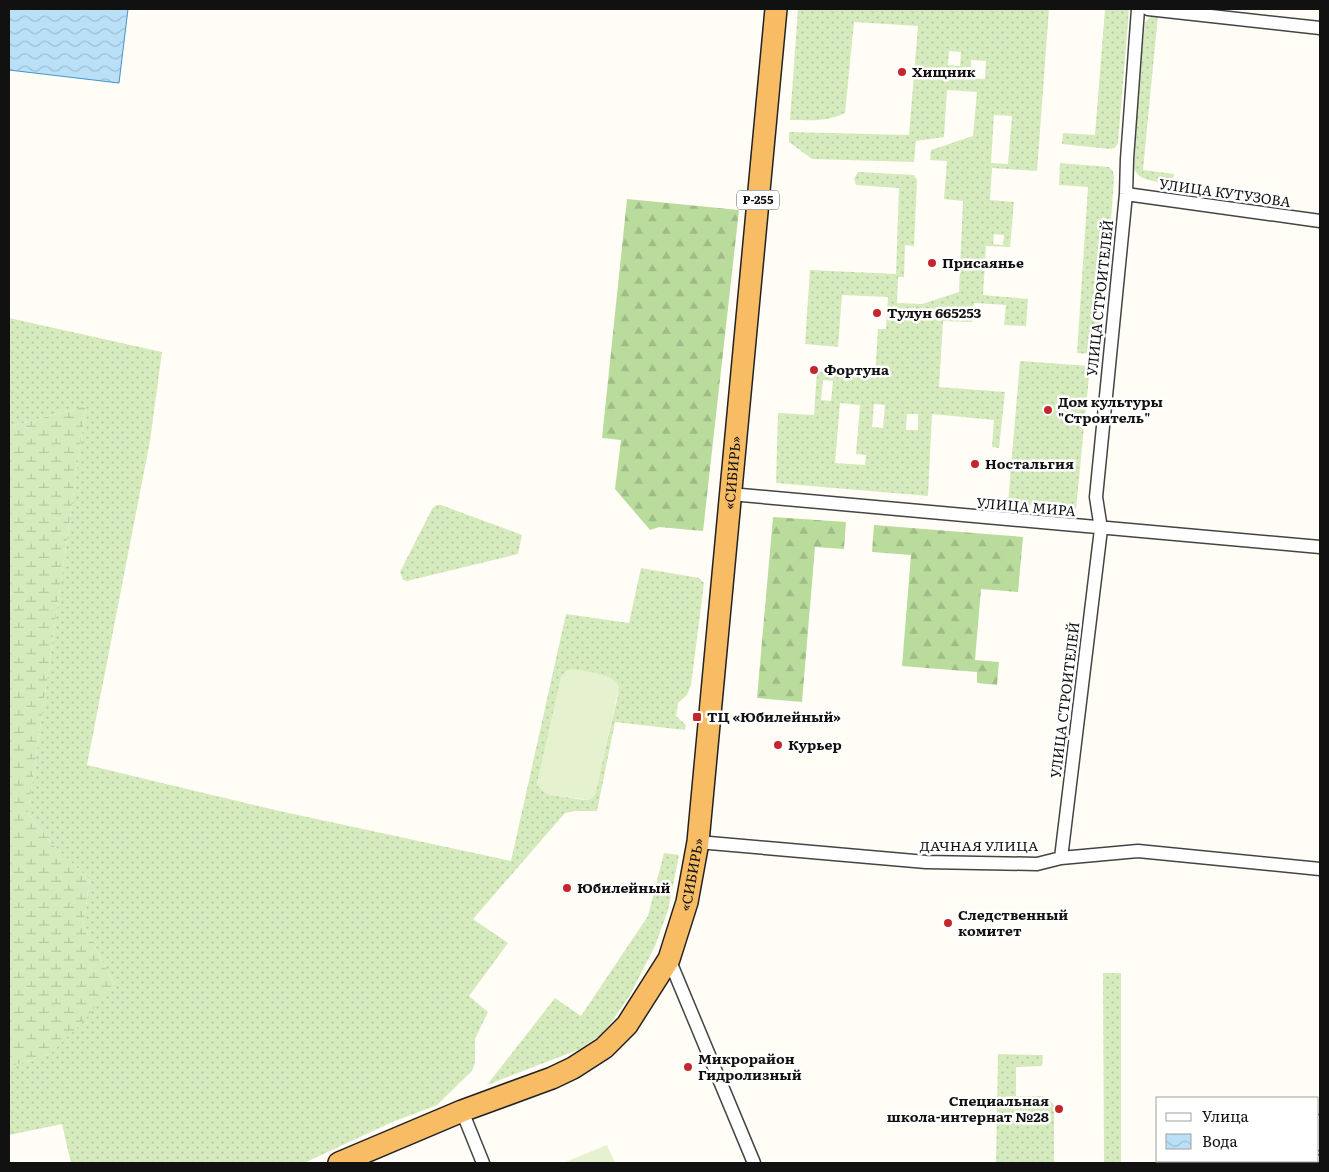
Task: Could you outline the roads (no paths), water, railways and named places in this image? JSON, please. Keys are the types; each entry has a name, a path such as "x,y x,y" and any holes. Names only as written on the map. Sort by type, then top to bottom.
{"highway":[{"name":"«СИБИРЬ»","path":"339,1163 462,1111 552,1078 573,1068 604,1048 627,1025 669,959 687,902 698,842 776,9"}],"street":[{"name":"УЛИЦА СТРОИТЕЛЕЙ","path":"1060,858 1101,529 1096,497 1126,194 1138,9"},
{"path":"1148,9 1320,28"},
{"name":"УЛИЦА КУТУЗОВА","path":"1126,194 1320,221"},
{"name":"УЛИЦА МИРА","path":"730,494 1101,529 1320,547"},
{"name":"ДАЧНАЯ УЛИЦА","path":"698,842 926,862 1037,864 1060,858 1138,852 1320,868"},
{"path":"669,959 754,1163"},
{"path":"462,1111 483,1163"}],"water":[{"path":"9,9 128,9 119,83 9,70"}],"place":[{"name":"Хищник","path":"902,72"},
{"name":"Присаянье","path":"932,263"},
{"name":"Тулун 665253","path":"877,313"},
{"name":"Фортуна","path":"814,370"},
{"name":"Дом культуры \"Строитель\"","path":"1048,410"},
{"name":"Ностальгия","path":"975,464"},
{"name":"ТЦ «Юбилейный»","path":"697,717"},
{"name":"Курьер","path":"778,745"},
{"name":"Юбилейный","path":"567,888"},
{"name":"Следственный комитет","path":"948,923"},
{"name":"Микрорайон Гидролизный","path":"688,1067"},
{"name":"Специальная школа-интернат №28","path":"1059,1109"}]}
